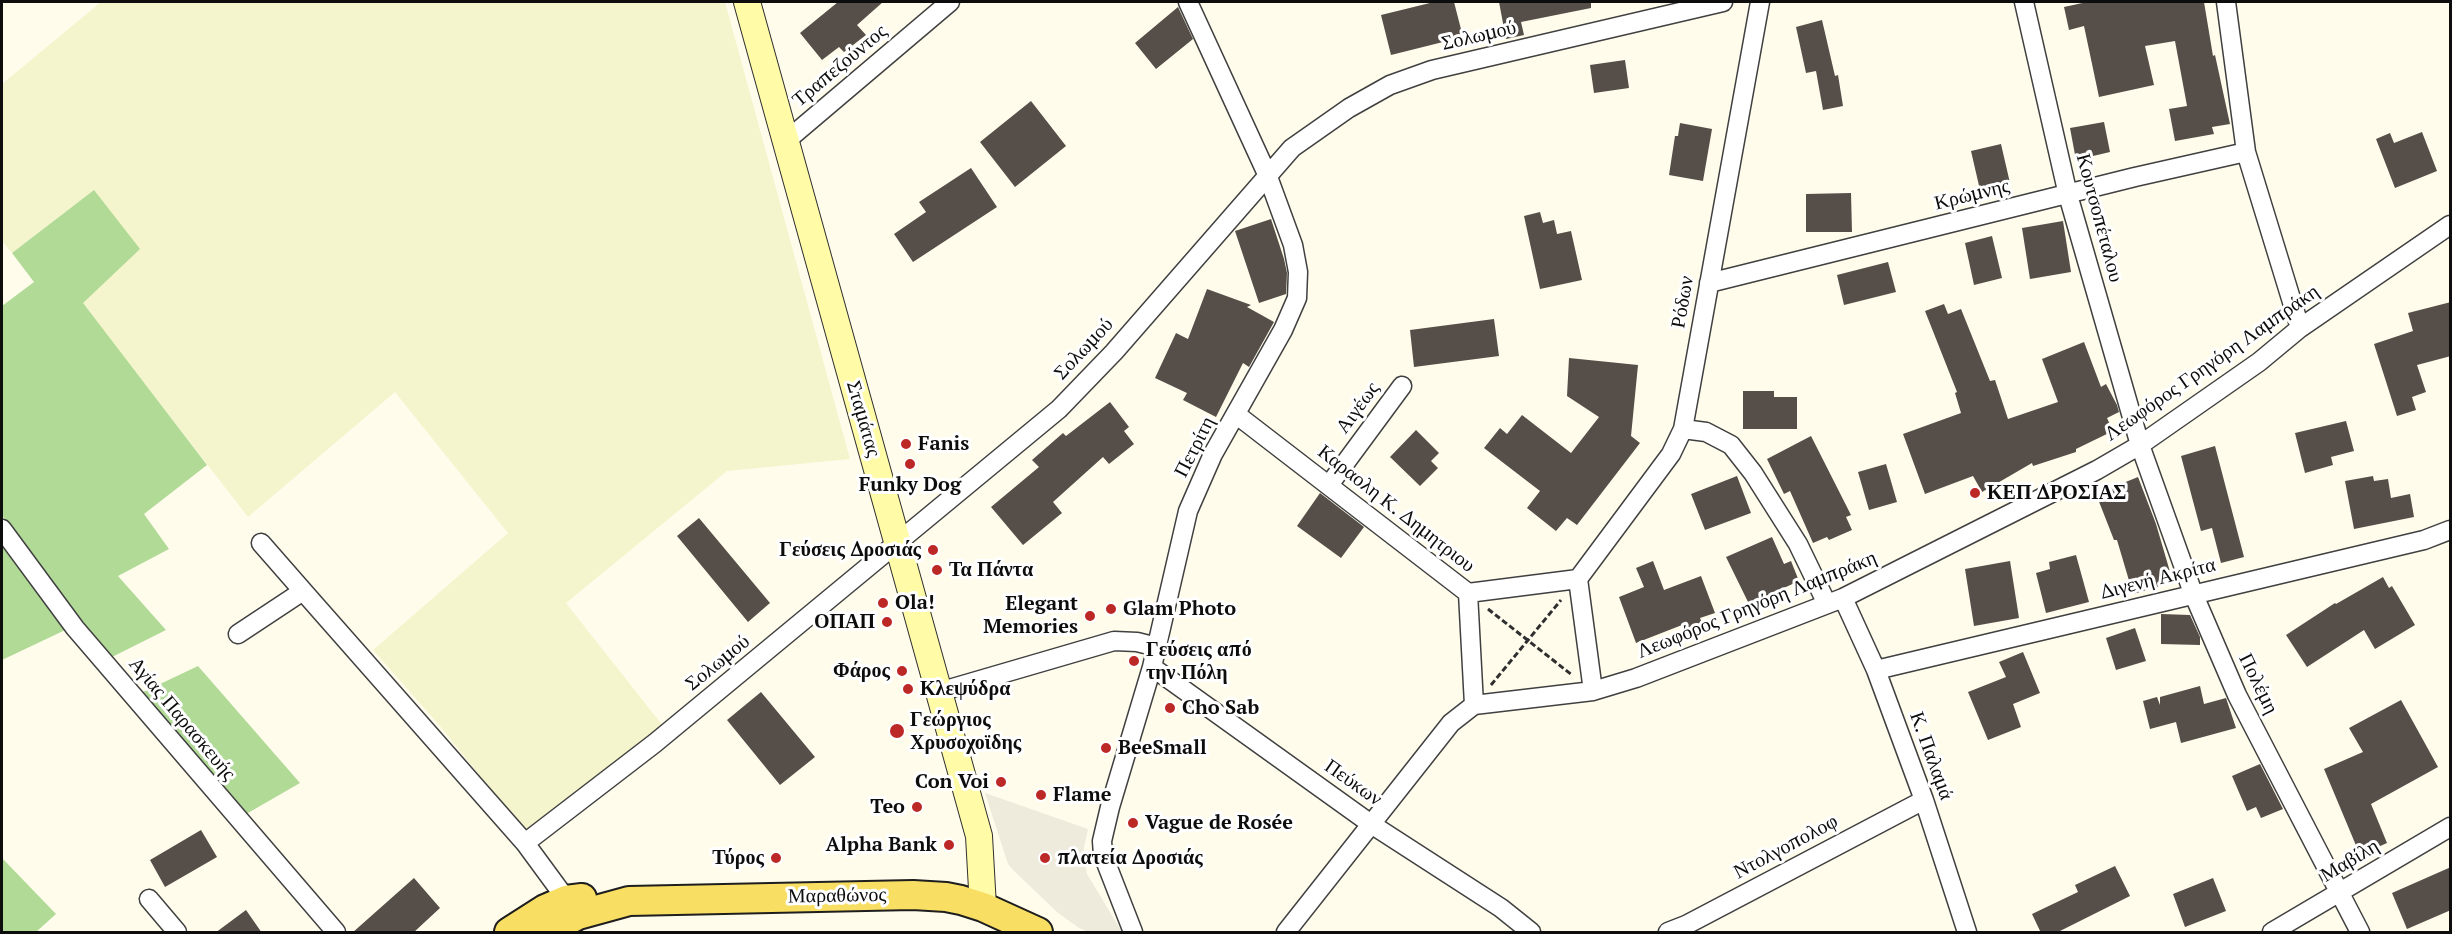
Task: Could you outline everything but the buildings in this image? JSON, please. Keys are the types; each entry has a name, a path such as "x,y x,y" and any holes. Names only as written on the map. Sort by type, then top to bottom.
{"main road":[{"name":"Μαραθώνος","path":"509,933 545,909 629,901 913,895 946,897 992,911 1038,933"},
{"name":"Μαραθώνος","path":"546,933 572,908"}],"street":[{"name":"Σταμάτας","path":"747,2 979,836 992,911"},
{"name":"Τραπεζούντος","path":"786,141 950,2"},
{"name":"Πετρίτη","path":"1133,933 1104,862 1102,841 1152,667 1188,511 1213,454 1283,330 1297,298 1298,272 1293,245 1267,174 1188,2"},
{"name":"Σολωμού","path":"525,843 655,743 1059,409 1114,352 1292,148 1350,108 1390,85 1432,70 1723,2"},
{"name":"Ρόδων","path":"1578,579 1671,454 1683,429 1760,2"},
{"name":"Κουτσοπέταλου","path":"2024,2 2068,195 2140,445"},
{"path":"2226,2 2246,152 2300,328"},
{"name":"Κρώμνης","path":"1709,283 2246,152"},
{"name":"Λεωφόρος Γρηγόρη Λαμπράκη","path":"1474,705 1593,691 1636,678 1835,601 2097,470 2140,445 2259,362 2300,328 2451,225"},
{"name":"Αιγέως","path":"1329,485 1402,386"},
{"name":"Καραολη Κ. Δημητριου","path":"1237,415 1468,593 1578,579"},
{"name":"Κ. Παλαμά","path":"1683,429 1706,432 1731,445 1754,473 1876,670 1924,800 1967,933"},
{"name":"Πολέμη","path":"2140,445 2193,593 2237,694 2360,933"},
{"name":"Αγίας Παρασκευής","path":"2,529 75,628 336,933"},
{"name":"Διγενή Ακρίτα","path":"1876,670 2424,540 2451,530"},
{"path":"261,543 525,843 572,908"},
{"path":"1578,579 1593,691"},
{"path":"237,634 303,591"},
{"path":"1286,933 1451,723 1474,705 1468,593"},
{"path":"939,692 1114,641 1137,642 1157,647"},
{"name":"Πεύκων","path":"1152,667 1371,824 1502,909 1531,933"},
{"name":"Ντολγοπολοφ","path":"1668,933 1686,926 1924,800"},
{"name":"Μαβίλη","path":"2272,933 2451,827"},
{"path":"149,899 177,933"}],"path":[{"path":"1474,705 1578,579"},
{"path":"1468,593 1593,691"}],"green space":[{"path":"101,2 725,2 850,459 727,471 566,603 663,726 525,832 440,726 373,650 508,533 395,392 248,517 82,303 94,190 12,253 2,241 2,84"},
{"path":"94,190 140,249 83,303 207,465 144,514 169,549 118,576 166,630 110,658 80,623 2,660 2,531 10,527 2,515 2,306 34,282 12,253"},
{"path":"198,666 300,783 241,817 139,694"},
{"path":"2,858 56,914 36,932 2,932"}],"shaded area":[{"name":"πλατεία Δροσιάς","path":"985,793 1088,829 1083,852 1087,874 1122,932 1089,932 1079,928 1057,912 1013,870 1008,864"}],"place":[{"name":"Fanis","path":"906,444"},
{"name":"Funky Dog","path":"910,464"},
{"name":"ΚΕΠ ΔΡΟΣΙΑΣ","path":"1975,493"},
{"name":"Γεύσεις Δροσιάς","path":"933,550"},
{"name":"Τα Πάντα","path":"937,570"},
{"name":"Ola!","path":"883,603"},
{"name":"Glam Photo","path":"1111,609"},
{"name":"Elegant Memories","path":"1090,616"},
{"name":"ΟΠΑΠ","path":"887,622"},
{"name":"Γεύσεις από την Πόλη","path":"1134,661"},
{"name":"Φάρος","path":"902,671"},
{"name":"Κλεψύδρα","path":"908,689"},
{"name":"Cho Sab","path":"1170,708"},
{"name":"Γεώργιος Χρυσοχοϊδης","path":"897,731"},
{"name":"BeeSmall","path":"1106,748"},
{"name":"Con Voi","path":"1001,782"},
{"name":"Flame","path":"1041,795"},
{"name":"Teo","path":"917,807"},
{"name":"Vague de Rosée","path":"1133,823"},
{"name":"Alpha Bank","path":"949,845"},
{"name":"Τύρος","path":"776,858"},
{"name":"πλατεία Δροσιάς","path":"1045,858"}]}
